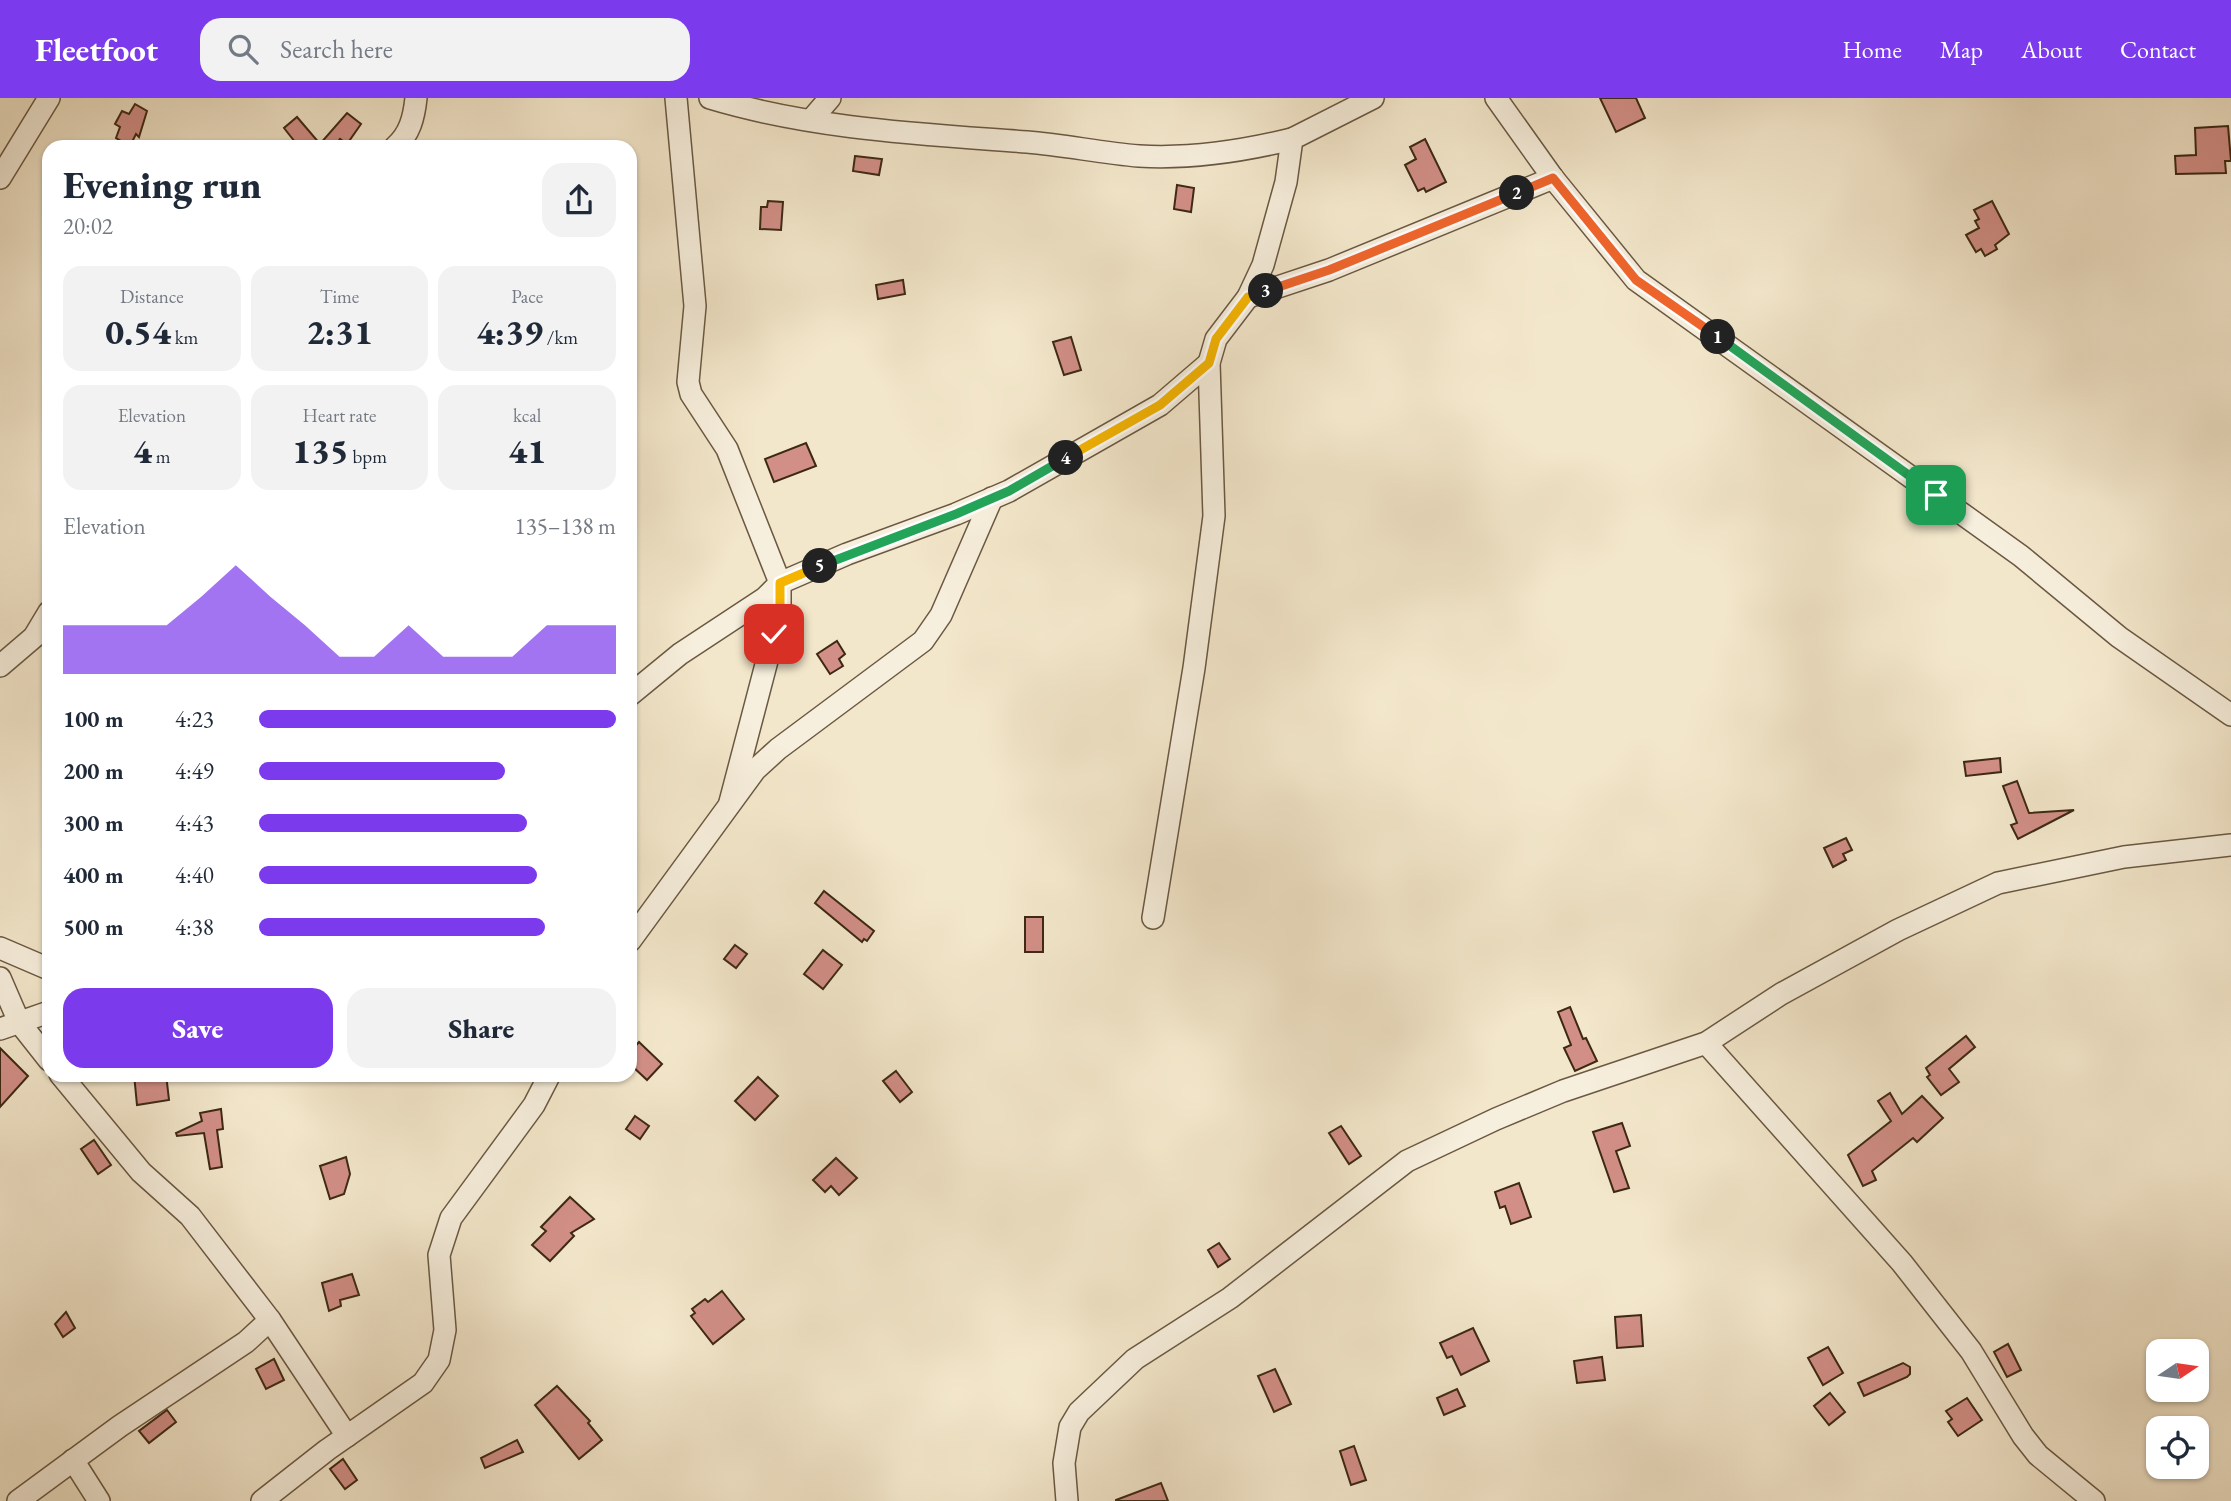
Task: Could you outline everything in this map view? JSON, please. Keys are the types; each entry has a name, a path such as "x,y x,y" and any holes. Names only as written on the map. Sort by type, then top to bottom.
{"street":[{"path":"0,178 49,98"},
{"path":"404,140 415,116 416,98"},
{"path":"676,98 695,306 688,382 691,394 727,449 780,583 780,606 774,634 730,802"},
{"path":"710,98 755,112 927,137 1040,143 1141,156 1251,149 1292,139 1373,98"},
{"path":"811,120 830,98"},
{"path":"1496,98 1553,178 1636,280 2021,556 2119,636 2231,715"},
{"path":"1153,918 1194,668 1214,516 1209,363 1216,339 1248,297 1262,265 1286,182 1292,139"},
{"path":"1248,297 1329,270 1553,178"},
{"path":"637,689 680,654 765,598 780,583 992,498 1160,405 1209,363"},
{"path":"637,931 755,770 778,749 923,641 941,615 992,498"},
{"path":"0,666 34,637 42,624"},
{"path":"1067,1501 1064,1463 1070,1427 1079,1412 1135,1359 1230,1298 1407,1161 1563,1091 1706,1043 1781,993 1898,930 1998,883 2124,857 2231,845"},
{"path":"0,947 42,966"},
{"path":"0,978 9,1026 42,1054"},
{"path":"9,1026 42,1014"},
{"path":"1706,1043 1902,1263 1971,1351 2023,1436 2038,1455 2094,1501"},
{"path":"67,1082 141,1172 190,1216 271,1320 347,1436"},
{"path":"262,1501 347,1436 423,1383 439,1360 445,1330 439,1255 451,1218 534,1105 546,1082"},
{"path":"18,1501 73,1460 246,1342 271,1320"},
{"path":"73,1460 99,1501"}],"building":[{"path":"1600,98 1636,98 1645,118 1616,132"},
{"path":"135,104 147,111 139,137 136,134 133,140 120,140 116,138 120,127 115,124 122,111 129,114"},
{"path":"347,113 361,124 350,140 323,140"},
{"path":"297,117 317,140 293,140 284,128"},
{"path":"2228,126 2231,161 2225,161 2226,173 2176,174 2175,156 2196,155 2195,128"},
{"path":"1425,139 1446,182 1426,192 1424,188 1418,191 1405,165 1416,159 1410,147"},
{"path":"855,156 882,159 879,175 853,171"},
{"path":"1177,185 1194,188 1191,212 1174,209"},
{"path":"768,201 783,202 781,230 760,229 761,207 767,207"},
{"path":"1992,201 2009,234 1995,245 1997,249 1985,256 1981,249 1976,252 1966,235 1979,228 1975,221 1979,219 1974,210"},
{"path":"903,280 905,294 878,299 876,285"},
{"path":"1071,337 1081,370 1064,375 1053,342"},
{"path":"806,443 816,466 774,482 765,459"},
{"path":"837,641 845,654 839,659 843,666 830,674 817,654"},
{"path":"2000,758 2001,772 1966,776 1964,762"},
{"path":"2017,781 2029,813 2074,810 2018,839 2011,825 2017,823 2003,786"},
{"path":"1846,838 1852,850 1843,854 1846,860 1833,867 1824,848"},
{"path":"824,891 874,931 867,941 864,939 862,942 815,903"},
{"path":"1025,917 1043,917 1043,952 1025,952"},
{"path":"735,945 747,954 736,968 724,959"},
{"path":"823,950 842,965 823,989 804,974"},
{"path":"1570,1007 1583,1039 1586,1038 1597,1061 1575,1071 1564,1048 1571,1045 1558,1012"},
{"path":"1966,1036 1975,1047 1949,1069 1959,1082 1941,1095 1927,1077 1930,1075 1926,1068"},
{"path":"639,1042 662,1064 647,1080 637,1071"},
{"path":"0,1048 28,1076 0,1107"},
{"path":"896,1071 912,1092 900,1102 883,1081"},
{"path":"758,1077 778,1096 755,1120 735,1101"},
{"path":"135,1082 167,1082 169,1100 137,1105"},
{"path":"1890,1093 1902,1114 1922,1096 1943,1118 1917,1142 1913,1138 1872,1171 1876,1180 1863,1186 1848,1155 1891,1121 1878,1101"},
{"path":"221,1109 223,1129 217,1130 222,1167 210,1169 204,1133 177,1136 176,1133 202,1121 200,1113"},
{"path":"635,1116 649,1126 640,1139 626,1129"},
{"path":"1622,1123 1630,1146 1616,1151 1629,1188 1614,1192 1593,1132"},
{"path":"1341,1126 1361,1156 1349,1164 1329,1133"},
{"path":"94,1140 111,1165 98,1174 81,1149"},
{"path":"346,1157 350,1174 344,1194 330,1199 320,1166"},
{"path":"836,1158 857,1178 839,1195 831,1186 825,1192 813,1180"},
{"path":"1519,1183 1531,1217 1511,1224 1505,1206 1500,1208 1495,1192"},
{"path":"570,1197 594,1219 571,1233 574,1236 550,1261 532,1245 546,1231 541,1227"},
{"path":"1219,1243 1230,1259 1218,1267 1208,1250"},
{"path":"352,1274 359,1295 340,1300 341,1306 329,1311 322,1283"},
{"path":"722,1291 744,1319 713,1344 691,1316 695,1313 692,1309 705,1299 708,1302"},
{"path":"66,1312 75,1328 63,1337 55,1324"},
{"path":"1641,1315 1643,1346 1617,1348 1615,1317"},
{"path":"1473,1328 1489,1361 1461,1375 1452,1356 1447,1358 1440,1343"},
{"path":"2008,1344 2021,1370 2007,1377 1994,1352"},
{"path":"1828,1347 1843,1373 1823,1385 1808,1358"},
{"path":"1602,1357 1605,1380 1577,1383 1574,1361"},
{"path":"274,1359 284,1380 266,1389 256,1369"},
{"path":"1903,1363 1910,1367 1907,1377 1864,1396 1858,1383"},
{"path":"1275,1369 1291,1404 1274,1412 1258,1376"},
{"path":"557,1386 590,1421 588,1423 602,1440 579,1459 535,1405"},
{"path":"1457,1389 1465,1406 1444,1415 1437,1398"},
{"path":"1830,1393 1845,1412 1829,1425 1814,1406"},
{"path":"1967,1398 1982,1420 1958,1436 1948,1422 1952,1419 1946,1411"},
{"path":"167,1410 176,1422 149,1443 139,1431"},
{"path":"517,1440 523,1452 485,1468 481,1458"},
{"path":"1354,1446 1366,1480 1351,1485 1340,1451"},
{"path":"343,1459 357,1480 345,1489 330,1469"},
{"path":"1161,1483 1168,1501 1116,1501 1116,1500"}],"route":[{"path":"774,634 780,606 780,583 1009,491 1160,405 1209,363 1216,339 1248,297 1329,270 1553,178 1636,280 1936,495"}]}
